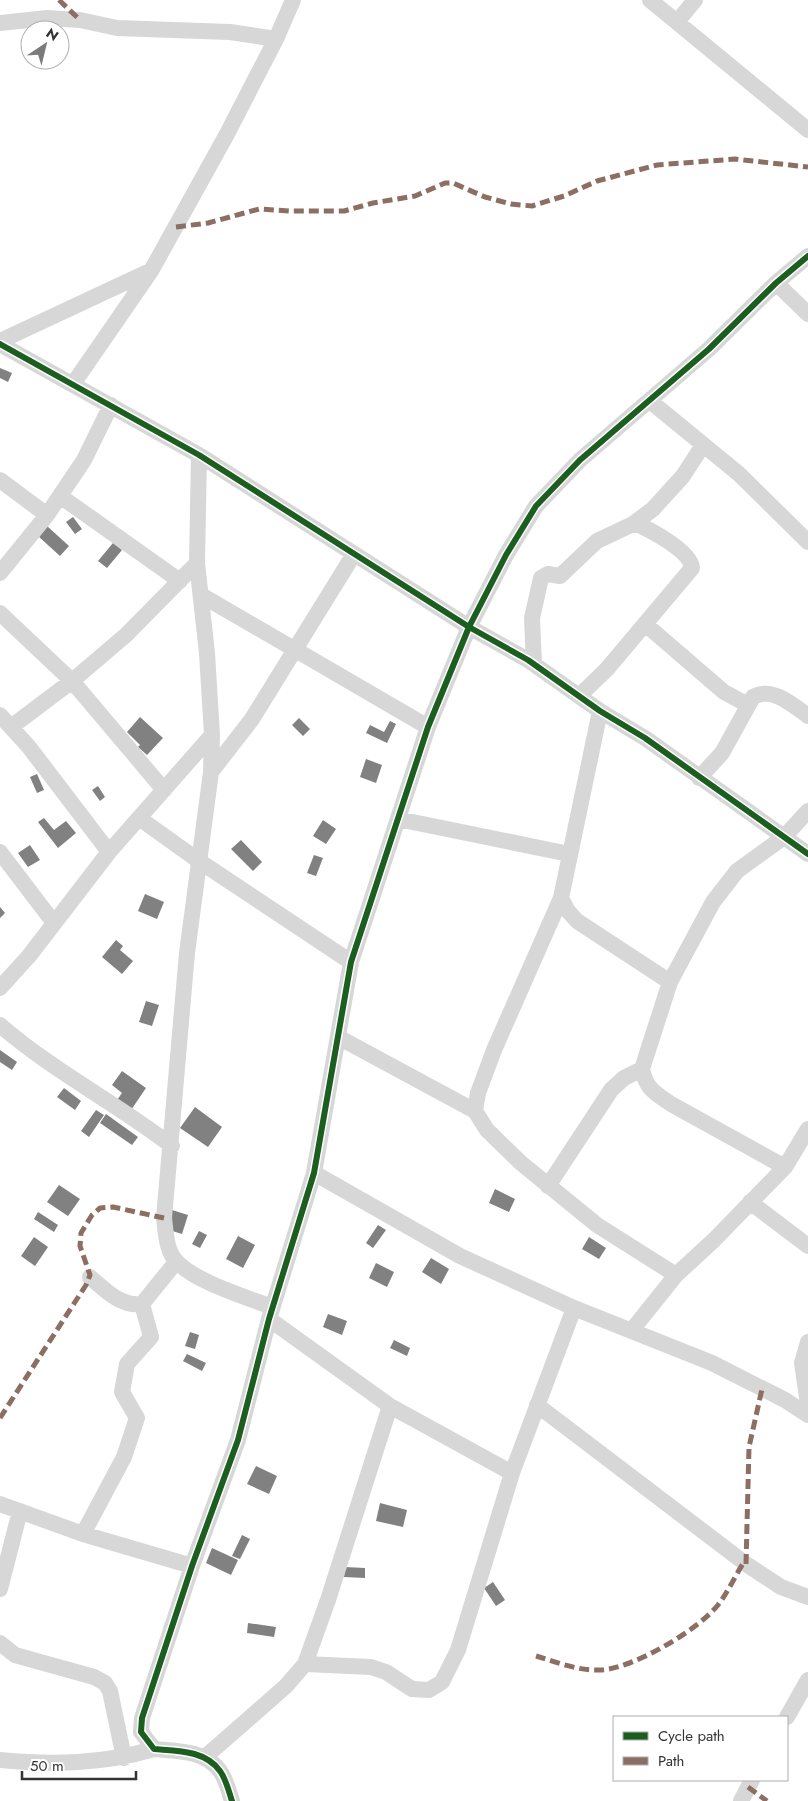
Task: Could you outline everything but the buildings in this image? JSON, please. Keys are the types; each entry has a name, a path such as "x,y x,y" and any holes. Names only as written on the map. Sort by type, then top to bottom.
{"street":[{"path":"74,384 151,271 227,134 276,40 293,0"},
{"path":"650,0 808,130"},
{"path":"677,22 695,0"},
{"path":"0,23 47,18 80,20 117,28 230,32 276,40"},
{"path":"154,1749 141,1732 142,1718 192,1566 238,1440 270,1313 314,1173 351,962 428,727 469,627 506,555 536,506 580,460 709,349 776,283 808,256"},
{"path":"0,342 151,271"},
{"path":"776,283 808,314"},
{"path":"0,342 199,455 469,627 534,664 579,696 645,738 808,854"},
{"path":"650,401 739,474 808,542"},
{"path":"0,573 47,515 84,460 111,405"},
{"path":"534,664 532,618 541,578 548,574 560,576 571,568 580,556 597,541 634,522 670,492 703,445"},
{"path":"199,455 197,563 207,653 212,735 211,772 187,953 172,1146 164,1218 167,1245 176,1262 193,1273 270,1313 390,1406 512,1473"},
{"path":"0,480 47,515"},
{"path":"60,496 180,581"},
{"path":"579,696 607,669 690,572 692,564 674,546 652,531 634,522"},
{"path":"211,772 252,719 354,554"},
{"path":"109,852 47,769 5,721 72,681 126,635 197,563"},
{"path":"201,595 428,727"},
{"path":"0,614 72,681 164,790"},
{"path":"645,624 724,692 748,706"},
{"path":"699,778 722,753 753,697 760,693 773,694 808,716"},
{"path":"475,1112 478,1093 494,1050 561,898 600,710"},
{"path":"0,988 29,956 109,852 212,735"},
{"path":"785,1168 653,1092 644,1082 642,1069 670,982 708,910 730,880 749,860 784,837 808,811"},
{"path":"139,818 199,861 351,962"},
{"path":"398,819 569,854"},
{"path":"0,852 54,923"},
{"path":"561,898 568,911 577,921 670,982"},
{"path":"0,1025 66,1075 142,1123 172,1146"},
{"path":"338,1036 475,1112 486,1130 548,1186 596,1225 676,1275"},
{"path":"548,1186 611,1090 624,1078 642,1069"},
{"path":"632,1330 676,1275 714,1240 785,1168 808,1128"},
{"path":"314,1173 460,1256 574,1308 712,1364 786,1400 808,1415"},
{"path":"750,1202 808,1246"},
{"path":"90,1277 118,1300 132,1306 142,1304 176,1262"},
{"path":"83,1534 124,1456 137,1418 122,1392 127,1364 151,1337 142,1304"},
{"path":"305,1664 371,1667 386,1672 412,1689 429,1690 442,1682 458,1650 512,1473 574,1308"},
{"path":"808,1342 802,1363 808,1404"},
{"path":"537,1404 746,1564 781,1586 808,1597"},
{"path":"206,1757 286,1686 305,1664 328,1600 390,1406"},
{"path":"0,1504 83,1534 192,1566"},
{"path":"0,1589 20,1511"},
{"path":"0,1643 15,1655 94,1678 105,1683 110,1691 124,1758"},
{"path":"788,1716 808,1680"},
{"path":"0,1760 81,1763 124,1758 154,1749 194,1754 206,1757 220,1771 232,1801"},
{"path":"741,1801 751,1781"}],"marked path":[{"path":"59,0 80,20"},
{"path":"176,227 208,223 259,209 344,211 373,203 415,196 445,183 453,183 485,197 511,204 532,206 564,196 597,181 657,165 735,159 808,167"},
{"path":"0,1418 86,1285 90,1275 80,1246 81,1233 92,1215 100,1208 113,1207 164,1218"},
{"path":"746,1564 749,1447 762,1389"},
{"path":"536,1656 575,1668 592,1670 613,1668 646,1656 680,1637 708,1615 722,1600 744,1562"},
{"path":"748,1787 767,1801"}],"cycle path":[{"path":"232,1801 224,1778 214,1764 199,1755 181,1751 154,1749 141,1732 142,1718 192,1566 238,1440 269,1319 314,1173 351,962 428,727 469,627 506,555 536,506 580,460 709,349 776,283 808,256"},
{"path":"0,344 199,455 469,627 528,660 600,711 645,738 808,854"}]}
